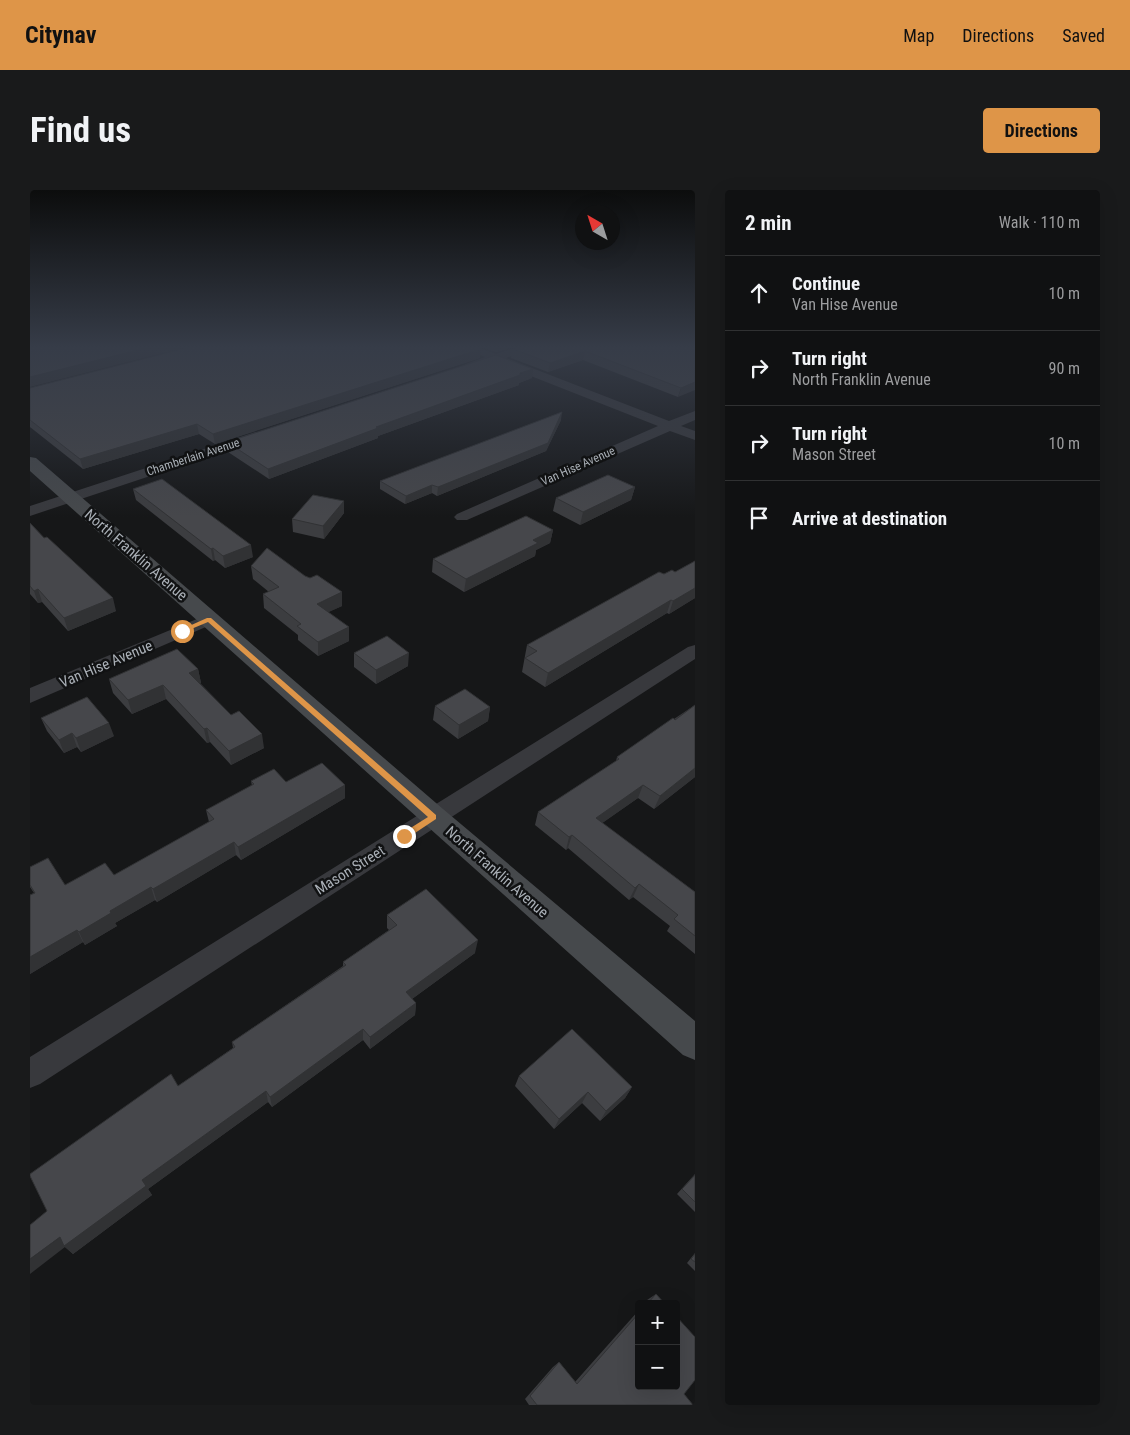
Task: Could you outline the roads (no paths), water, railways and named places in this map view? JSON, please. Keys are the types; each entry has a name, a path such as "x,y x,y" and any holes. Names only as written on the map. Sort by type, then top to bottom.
{"street":[{"path":"615,404 695,436"},
{"name":"Van Hise Avenue","path":"462,516 695,415"},
{"name":"Chamberlain Avenue","path":"30,510 272,431"},
{"name":"North Franklin Avenue","path":"30,462 434,817 695,1043"},
{"name":"Van Hise Avenue","path":"30,696 209,619"},
{"name":"Mason Street","path":"30,1074 695,651"}]}
